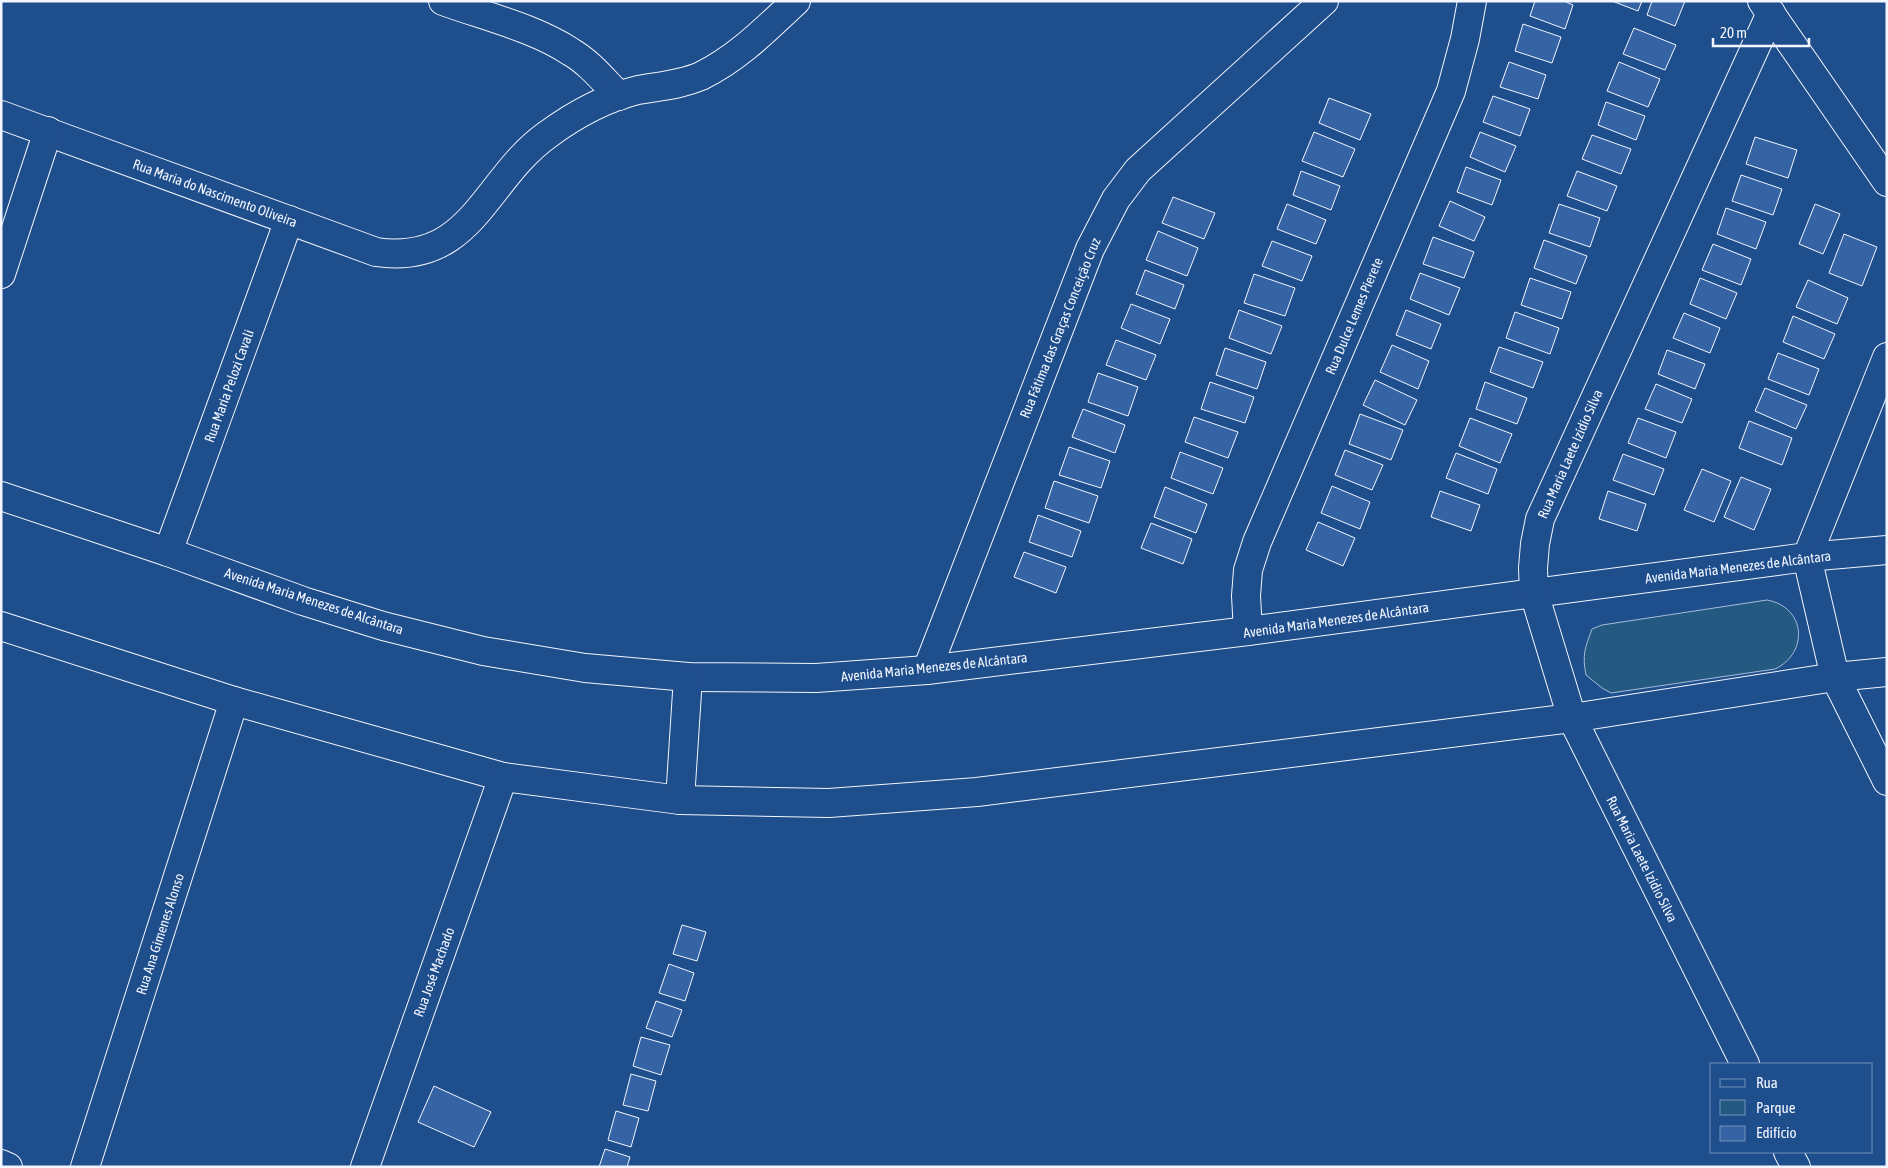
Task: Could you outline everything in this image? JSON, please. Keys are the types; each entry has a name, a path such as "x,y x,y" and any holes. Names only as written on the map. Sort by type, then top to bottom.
{"street":[{"path":"443,1 548,38 573,53 595,71 619,96"},
{"name":"Rua Maria do Nascimento Oliveira","path":"1,115 376,252 403,254 431,248 455,234 466,225 519,160 545,136 574,116 619,96 638,90 673,86 724,64 746,47 796,1"},
{"name":"Rua Fátima das Graças Conceição Cruz","path":"926,670 1090,249 1116,200 1138,170 1324,1"},
{"name":"Rua Dulce Lemes Pierete","path":"1248,632 1246,596 1248,570 1257,542 1451,91 1465,39 1472,1"},
{"path":"1766,7 1887,182"},
{"name":"Rua Maria Laete Izídio Silva","path":"1744,1063 1572,718 1534,593 1533,568 1540,519 1766,7"},
{"path":"1,274 48,131"},
{"name":"Rua Maria Pelozi Cavali","path":"168,552 289,220"},
{"path":"1887,357 1807,557 1835,677 1887,781"},
{"name":"Avenida Maria Menezes de Alcântara","path":"1,496 383,626 483,651 585,668 688,677 816,678 926,670 1248,632 1807,557 1887,550"},
{"path":"2,627 234,701 503,777 680,800 829,803 977,792 1572,718 1835,677 1887,672"},
{"path":"680,800 688,677"},
{"name":"Rua Ana Gimenes Alonso","path":"85,1167 234,701"},
{"name":"Rua José Machado","path":"364,1167 503,777"},
{"path":"1789,1153 1796,1167"},
{"path":"1,1164 8,1167"}],"green space":[{"path":"1767,600 1780,604 1789,611 1796,621 1798,631 1798,642 1794,652 1786,662 1775,669 1611,693 1586,675 1585,651 1592,629 1602,625"}],"building":[{"path":"1535,1 1564,1 1573,5 1565,29 1530,16"},
{"path":"1612,1 1642,1 1638,11"},
{"path":"1652,1 1685,1 1675,26 1647,15"},
{"path":"1523,24 1561,37 1552,63 1515,51"},
{"path":"1634,28 1676,45 1665,70 1623,54"},
{"path":"1509,62 1546,75 1538,99 1500,87"},
{"path":"1619,62 1660,79 1648,107 1607,91"},
{"path":"1493,96 1530,109 1520,136 1483,122"},
{"path":"1329,98 1371,114 1360,140 1319,123"},
{"path":"1606,102 1645,116 1636,140 1598,125"},
{"path":"1314,132 1355,149 1343,177 1302,161"},
{"path":"1480,132 1516,146 1505,172 1470,157"},
{"path":"1592,135 1631,149 1621,174 1582,159"},
{"path":"1755,137 1797,150 1788,178 1746,164"},
{"path":"1466,167 1501,180 1492,205 1457,192"},
{"path":"1301,171 1340,186 1331,210 1293,195"},
{"path":"1577,171 1617,186 1607,211 1567,196"},
{"path":"1741,175 1782,189 1773,215 1732,201"},
{"path":"1173,197 1215,213 1204,239 1162,223"},
{"path":"1450,201 1485,217 1474,241 1439,226"},
{"path":"1287,204 1326,220 1316,244 1277,229"},
{"path":"1559,204 1600,218 1590,247 1549,233"},
{"path":"1815,204 1840,214 1823,254 1799,244"},
{"path":"1726,208 1766,222 1756,249 1717,234"},
{"path":"1158,231 1198,248 1187,276 1146,260"},
{"path":"1844,234 1877,247 1862,286 1829,273"},
{"path":"1433,237 1474,252 1464,278 1423,264"},
{"path":"1544,240 1587,256 1576,284 1534,268"},
{"path":"1272,241 1312,256 1302,281 1262,266"},
{"path":"1713,244 1751,259 1741,285 1702,270"},
{"path":"1145,270 1184,285 1175,309 1136,294"},
{"path":"1420,273 1460,288 1449,315 1410,299"},
{"path":"1254,274 1295,288 1285,316 1244,303"},
{"path":"1530,278 1571,292 1562,319 1521,305"},
{"path":"1700,278 1737,293 1726,319 1690,304"},
{"path":"1808,280 1848,298 1837,324 1796,307"},
{"path":"1131,304 1170,319 1160,344 1121,328"},
{"path":"1239,310 1282,326 1271,354 1229,338"},
{"path":"1406,310 1441,324 1431,349 1396,335"},
{"path":"1515,312 1559,328 1550,354 1506,338"},
{"path":"1684,313 1720,328 1710,353 1673,338"},
{"path":"1793,316 1835,334 1824,359 1783,342"},
{"path":"1116,340 1156,355 1146,380 1106,365"},
{"path":"1392,345 1429,361 1418,389 1380,372"},
{"path":"1499,347 1543,362 1533,388 1490,372"},
{"path":"1225,348 1266,362 1257,389 1216,375"},
{"path":"1667,350 1705,364 1695,389 1658,374"},
{"path":"1778,353 1819,369 1809,395 1768,379"},
{"path":"1098,373 1138,387 1128,416 1088,402"},
{"path":"1375,380 1417,400 1405,425 1363,405"},
{"path":"1210,382 1254,397 1245,423 1201,409"},
{"path":"1485,382 1527,398 1517,424 1476,409"},
{"path":"1656,384 1692,399 1682,423 1645,409"},
{"path":"1765,388 1807,405 1796,429 1755,411"},
{"path":"1083,409 1125,425 1115,453 1072,437"},
{"path":"1360,414 1403,430 1391,460 1349,444"},
{"path":"1194,417 1238,432 1228,458 1185,442"},
{"path":"1470,418 1512,434 1500,463 1459,446"},
{"path":"1638,418 1676,432 1666,458 1628,443"},
{"path":"1749,421 1792,438 1782,465 1739,448"},
{"path":"1069,447 1110,461 1101,488 1059,475"},
{"path":"1345,450 1383,465 1372,490 1335,475"},
{"path":"1180,452 1223,468 1213,494 1171,478"},
{"path":"1456,453 1497,469 1488,494 1446,478"},
{"path":"1623,454 1664,469 1654,495 1613,480"},
{"path":"1702,469 1731,481 1714,522 1684,510"},
{"path":"1741,477 1771,489 1754,530 1724,517"},
{"path":"1054,481 1098,496 1089,523 1045,508"},
{"path":"1332,486 1370,502 1360,529 1321,513"},
{"path":"1165,487 1207,504 1196,533 1154,517"},
{"path":"1440,491 1480,505 1471,531 1431,517"},
{"path":"1608,491 1646,504 1637,531 1599,519"},
{"path":"1038,515 1081,531 1072,557 1029,542"},
{"path":"1318,522 1355,538 1343,566 1306,550"},
{"path":"1151,523 1192,539 1183,564 1141,548"},
{"path":"1024,552 1066,567 1056,593 1014,577"},
{"path":"682,925 706,932 697,961 673,954"},
{"path":"669,964 694,973 685,1001 659,993"},
{"path":"656,1001 682,1010 672,1037 646,1028"},
{"path":"641,1037 670,1045 661,1075 633,1066"},
{"path":"631,1074 656,1081 648,1111 623,1105"},
{"path":"434,1086 491,1112 474,1147 418,1122"},
{"path":"616,1111 639,1118 631,1147 608,1140"},
{"path":"605,1149 630,1157 627,1167 599,1167"}]}
